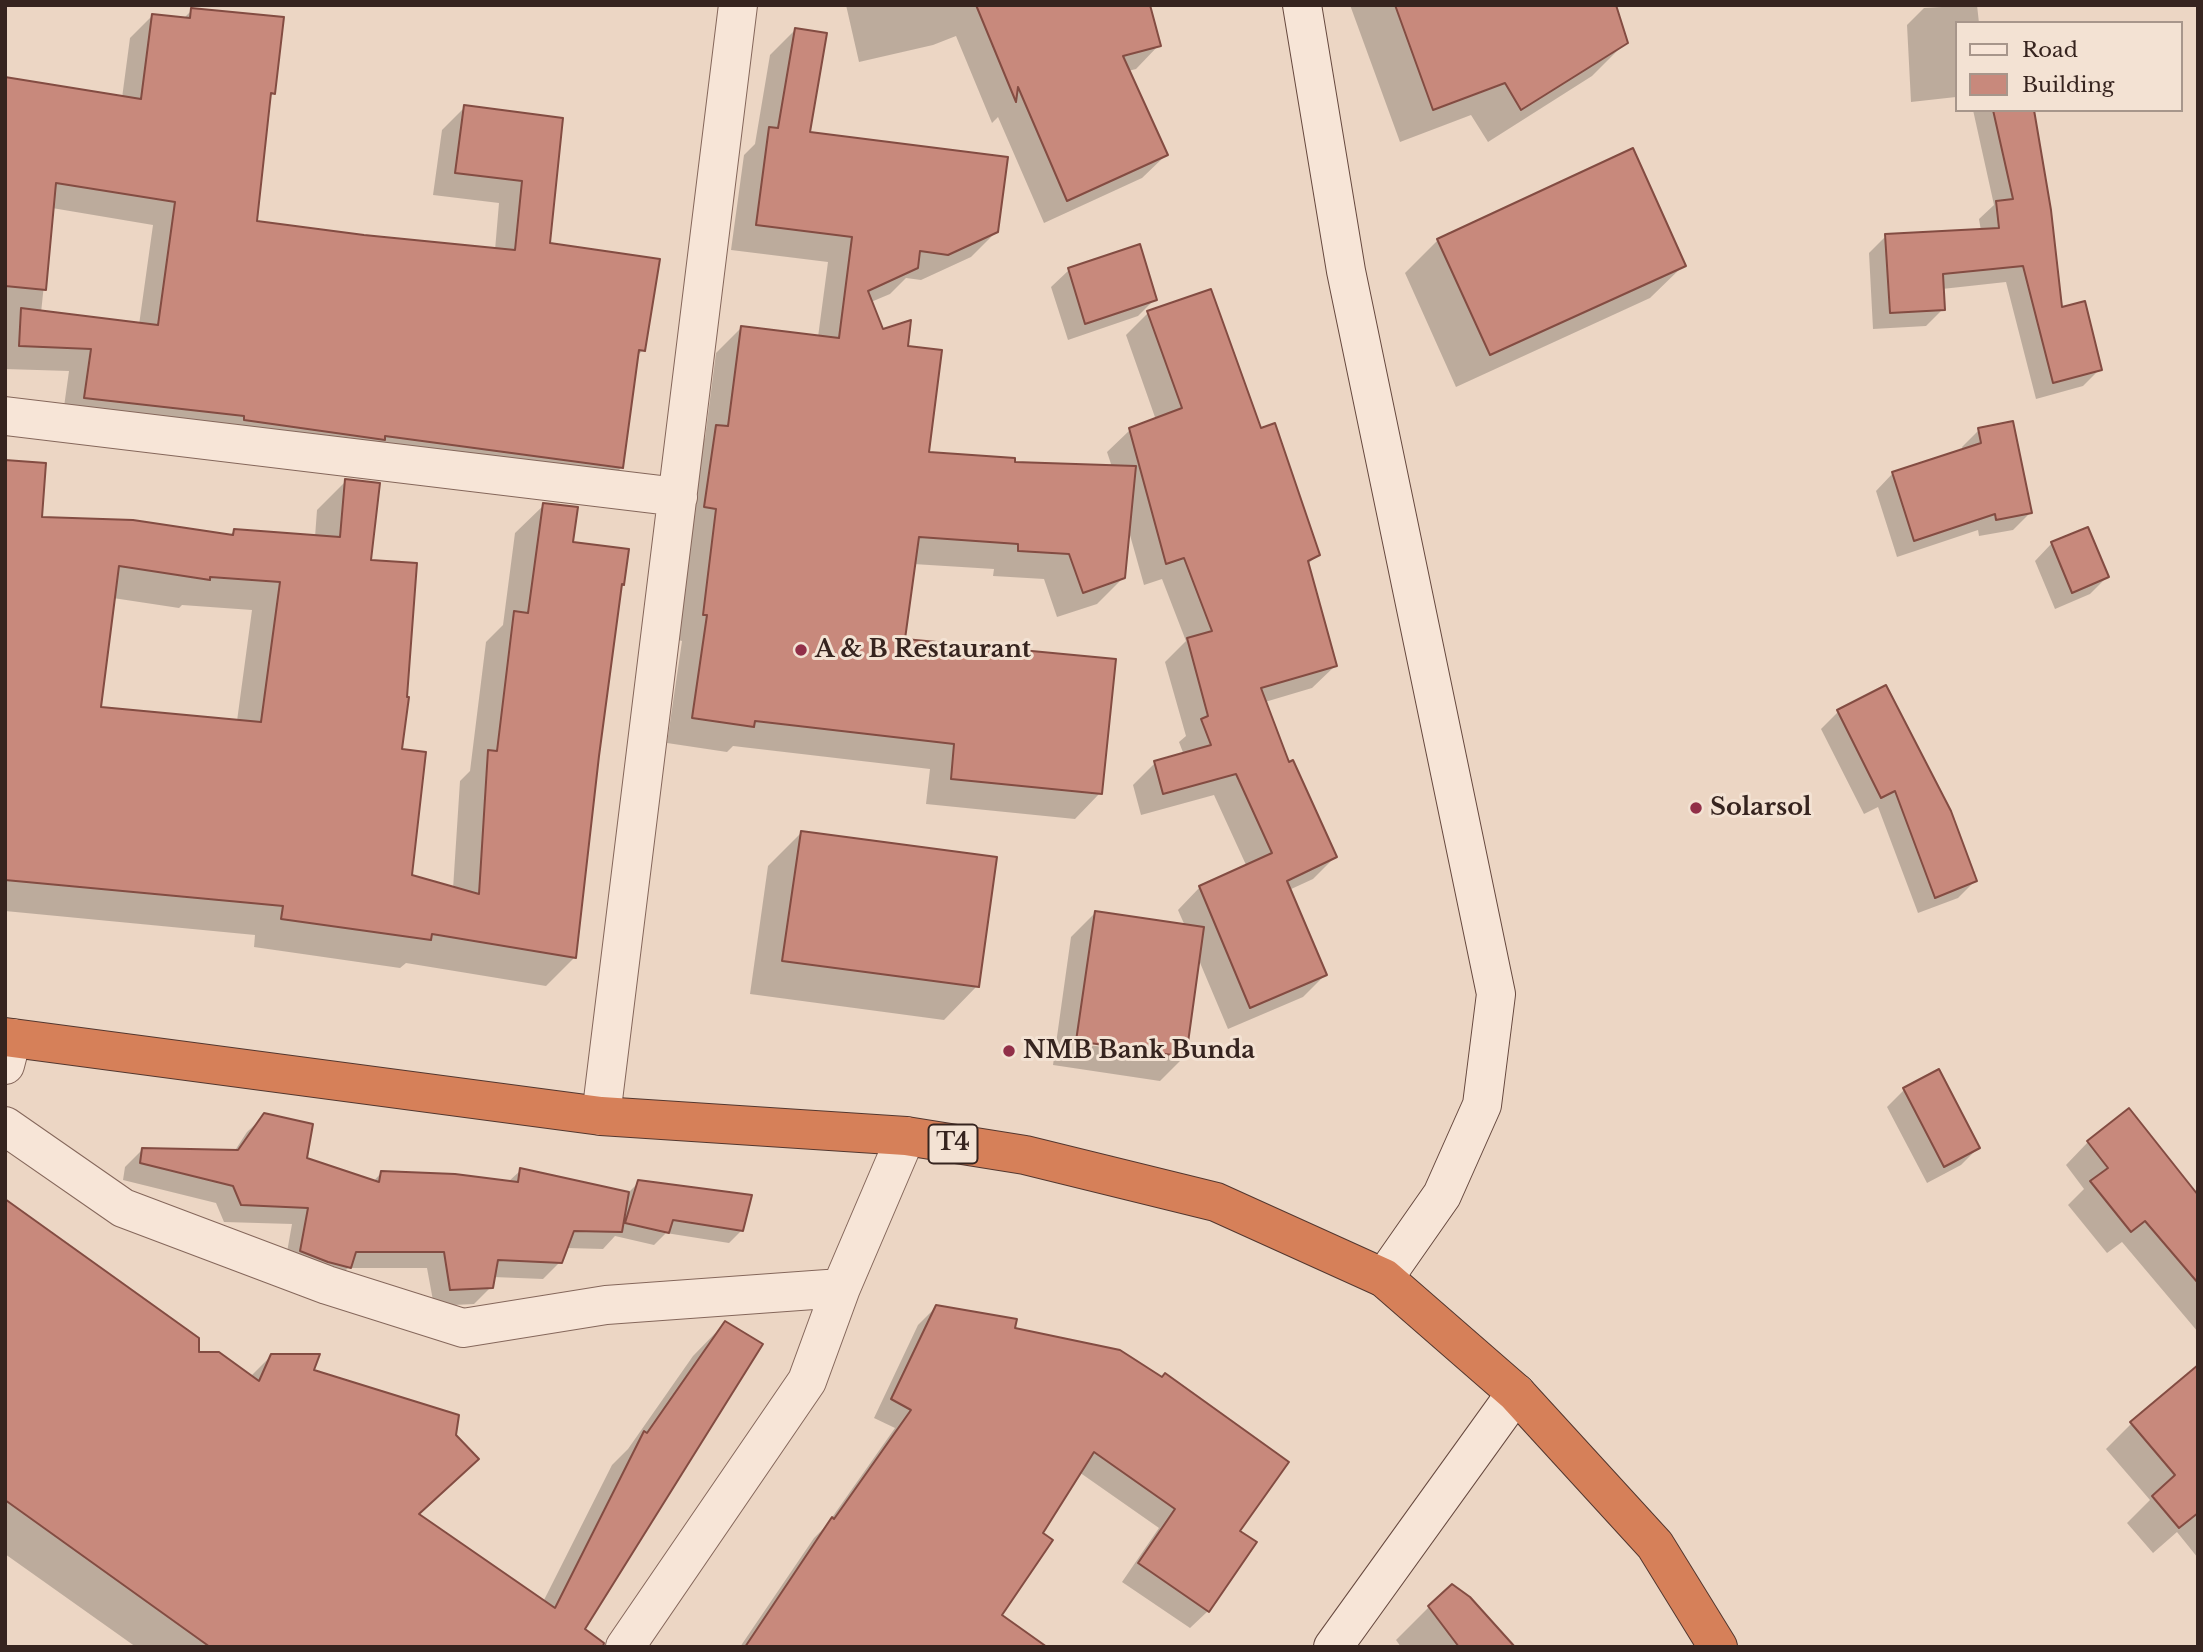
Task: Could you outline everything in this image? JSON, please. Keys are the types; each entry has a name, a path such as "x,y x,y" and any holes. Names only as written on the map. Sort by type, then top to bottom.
{"highway":[{"name":"T4","path":"7,1047 601,1116 906,1136 1025,1155 1216,1202 1384,1278 1516,1392 1655,1545 1718,1647"}],"street":[{"path":"601,1116 738,5"},
{"path":"1302,5 1346,271 1496,995 1482,1105 1442,1195 1384,1278"},
{"path":"5,416 678,497"},
{"path":"5,1126 123,1208 327,1285 463,1328 606,1305 841,1289"},
{"path":"625,1647 807,1381 841,1289 906,1136"},
{"path":"1333,1647 1516,1392"}],"building":[{"path":"976,5 1150,5 1161,46 1123,56 1168,155 1067,201 1018,87 1016,102"},
{"path":"1395,5 1616,5 1628,43 1521,110 1505,83 1433,110"},
{"path":"191,8 284,17 275,94 271,93 257,221 515,250 522,181 455,173 464,105 563,118 550,243 660,259 645,351 639,350 623,468 385,436 385,440 244,420 244,416 84,398 91,349 19,346 21,308 158,325 175,202 56,183 46,290 5,286 5,77 141,99 152,14 190,18"},
{"path":"795,28 827,33 810,132 1008,157 998,232 948,255 920,251 918,268 868,291 883,329 911,320 908,346 942,350 929,452 1015,458 1015,462 1136,466 1125,578 1083,593 1069,554 1018,551 1018,544 919,537 905,639 1116,659 1102,794 951,779 954,744 755,721 754,727 692,718 707,615 703,615 716,509 704,507 716,425 728,426 741,326 839,338 852,237 756,225 769,127 778,128"},
{"path":"1993,112 2034,112 2051,210 2062,307 2085,301 2102,370 2053,383 2023,266 1943,274 1945,310 1890,313 1885,234 1999,228 1996,201 2013,199"},
{"path":"1633,148 1686,266 1490,355 1437,239"},
{"path":"1140,244 1157,300 1085,324 1068,268"},
{"path":"1211,289 1261,428 1275,423 1320,555 1308,561 1337,666 1261,688 1289,762 1293,760 1337,857 1287,881 1327,975 1250,1008 1199,886 1272,853 1236,774 1163,794 1154,761 1211,745 1201,719 1208,716 1187,638 1212,631 1184,558 1166,564 1129,428 1182,408 1147,311"},
{"path":"2013,421 2032,513 1996,520 1995,514 1914,541 1892,472 1981,443 1978,428"},
{"path":"5,460 46,463 42,517 133,520 233,535 234,529 340,537 345,479 380,483 371,560 417,563 409,697 402,749 426,752 412,875 479,894 488,750 497,751 514,611 528,613 543,503 578,507 573,542 629,549 599,756 576,958 432,934 431,940 281,919 283,906 5,880","holes":["119,566 210,580 210,577 280,582 261,722 101,707"]},
{"path":"2088,527 2109,577 2072,593 2051,542"},
{"path":"1886,685 1951,811 1977,881 1935,898 1895,791 1881,798 1837,710"},
{"path":"801,831 997,857 979,987 782,961"},
{"path":"1095,911 1204,927 1186,1057 1076,1041"},
{"path":"1939,1069 1980,1148 1944,1167 1903,1088"},
{"path":"2129,1108 2198,1195 2198,1283 2145,1221 2131,1232 2090,1181 2108,1168 2087,1141"},
{"path":"264,1113 313,1124 307,1158 379,1182 381,1171 455,1174 518,1182 520,1168 629,1192 622,1232 574,1231 562,1263 498,1260 493,1288 450,1290 444,1252 356,1252 351,1268 328,1262 300,1251 308,1208 241,1205 233,1186 140,1163 142,1148 238,1150"},
{"path":"638,1180 752,1195 743,1231 673,1220 669,1233 625,1223"},
{"path":"5,1199 199,1338 199,1352 219,1352 259,1381 271,1354 320,1354 314,1370 459,1415 456,1435 479,1459 419,1514 555,1608 644,1431 647,1433 725,1321 763,1344 585,1629 604,1643 603,1647 210,1647 5,1500"},
{"path":"936,1305 1017,1319 1015,1328 1120,1350 1162,1377 1165,1373 1289,1462 1240,1531 1257,1542 1209,1612 1138,1563 1175,1509 1094,1452 1043,1533 1053,1540 1002,1615 1047,1647 745,1647 832,1517 834,1519 911,1410 891,1399"},
{"path":"2198,1365 2198,1513 2179,1528 2152,1496 2175,1475 2130,1422"},
{"path":"1452,1584 1470,1597 1515,1647 1459,1647 1428,1606"}],"place":[{"name":"A & B Restaurant","path":"801,650"},
{"name":"Solarsol","path":"1696,808"},
{"name":"NMB Bank Bunda","path":"1009,1051"}]}
